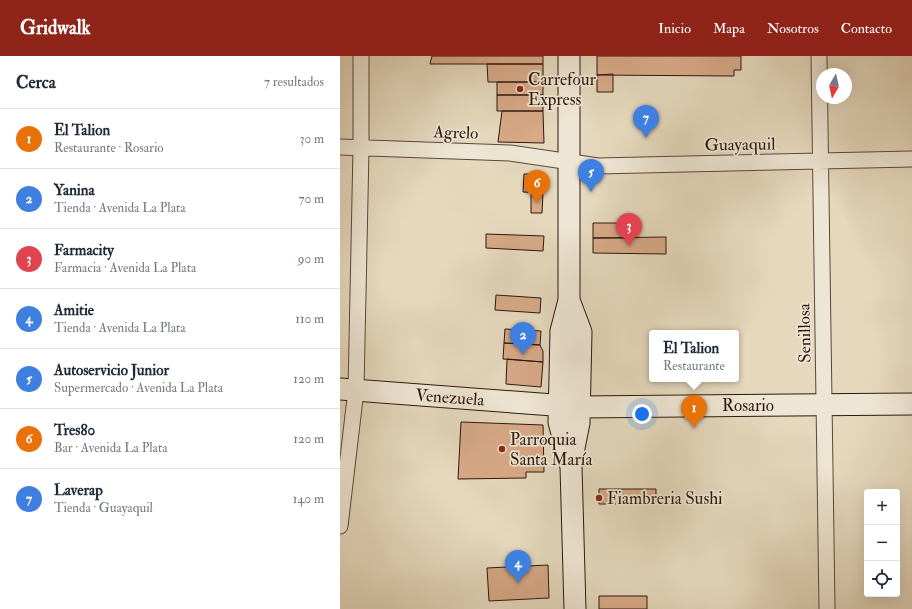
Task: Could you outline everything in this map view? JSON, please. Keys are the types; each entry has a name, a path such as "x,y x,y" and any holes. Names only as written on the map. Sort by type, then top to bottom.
{"main road":[{"path":"569,56 569,300 561,331 570,406 559,422 570,467 575,609"},
{"name":"Venezuela","path":"348,390 570,406"},
{"name":"Rosario","path":"570,406 912,404"}],"street":[{"path":"340,526 361,149 362,56"},
{"name":"Senillosa","path":"819,56 827,609"},
{"name":"Agrelo","path":"340,147 361,149 510,153 569,162"},
{"name":"Guayaquil","path":"569,162 598,166 912,159"}],"building":[{"path":"432,56 543,56 543,64 430,64"},
{"path":"597,56 741,56 741,70 734,70 734,76 597,75"},
{"path":"487,64 543,64 543,82 488,82"},
{"path":"613,74 613,92 597,92 597,75"},
{"name":"Carrefour Express","path":"497,82 543,82 543,95 497,95"},
{"path":"497,95 543,95 543,111 497,111"},
{"path":"502,111 543,111 544,143 498,142"},
{"path":"524,174 538,174 543,179 543,193 523,192"},
{"path":"531,192 543,193 542,213 531,213"},
{"path":"593,223 634,223 633,238 593,238"},
{"path":"486,234 544,236 543,251 486,248"},
{"path":"666,237 666,254 593,253 593,238"},
{"path":"496,295 541,298 540,313 495,310"},
{"path":"505,329 541,331 540,345 504,343"},
{"path":"504,343 540,345 543,351 543,362 503,359"},
{"path":"507,359 543,362 541,387 506,384"},
{"name":"Parroquia Santa María","path":"461,422 543,425 544,472 526,472 526,478 458,479"},
{"path":"599,489 656,489 656,504 599,504"},
{"path":"548,565 549,598 489,601 487,568"},
{"path":"599,596 647,596 647,609 599,609"}],"place":[{"name":"Carrefour Express","path":"520,89"},
{"name":"Laverap","path":"646,138"},
{"name":"Autoservicio Junior","path":"591,192"},
{"name":"Tres80","path":"537,203"},
{"name":"Farmacity","path":"629,246"},
{"name":"Yanina","path":"523,355"},
{"name":"El Talion","path":"694,428"},
{"name":"Parroquia Santa María","path":"502,449"},
{"name":"Fiambreria Sushi","path":"599,498"},
{"name":"Amitie","path":"518,583"}]}
